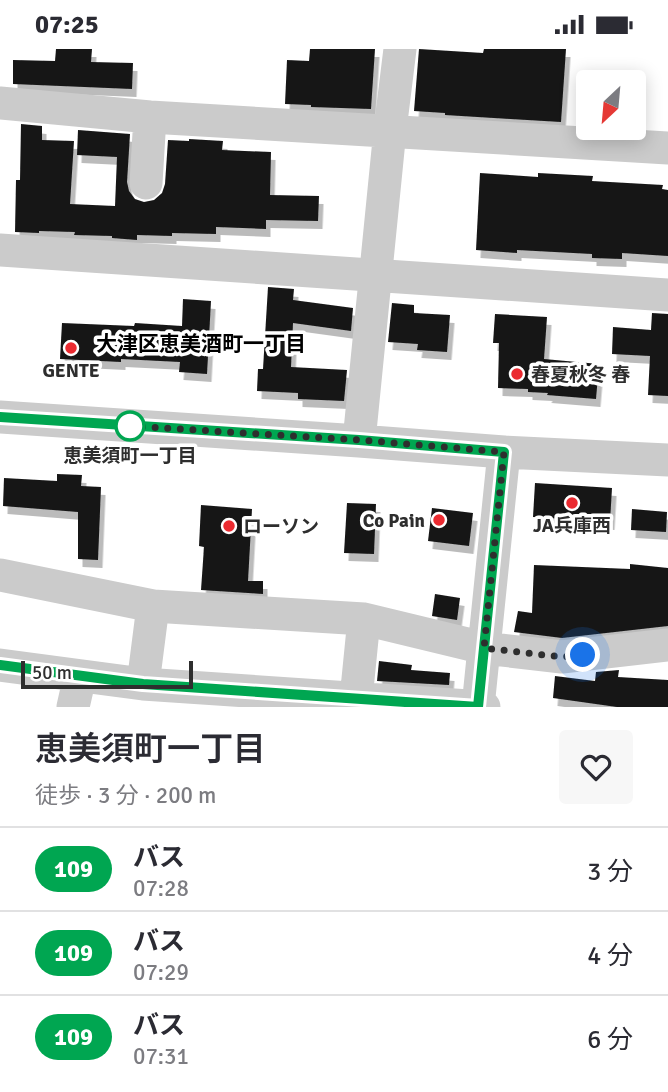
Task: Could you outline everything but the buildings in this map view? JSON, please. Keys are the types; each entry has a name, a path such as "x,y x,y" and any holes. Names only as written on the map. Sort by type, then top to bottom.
{"street":[{"path":"359,440 400,49"},
{"path":"0,103 150,117 668,148"},
{"path":"146,183 150,117"},
{"path":"0,250 668,295"},
{"path":"0,417 504,452 668,460"},
{"path":"478,707 504,452"},
{"path":"1,581 153,606 365,619 484,648 562,657 668,646"},
{"path":"143,684 153,606"},
{"path":"356,699 365,619"},
{"path":"0,665 76,691 143,684 484,707"}],"bus line":[{"name":"109","path":"0,417 504,452 478,707 143,684 0,665"}],"place":[{"name":"GENTE","path":"71,348"},
{"name":"春夏秋冬 春","path":"517,374"},
{"name":"恵美須町一丁目","path":"130,426"},
{"name":"JA兵庫西","path":"572,503"},
{"name":"Co Pain","path":"439,520"},
{"name":"ローソン","path":"229,526"}],"district":[{"name":"大津区恵美酒町一丁目","path":"201,344"}],"route":[{"path":"130,426 504,452 484,648 562,657 583,655"}]}
